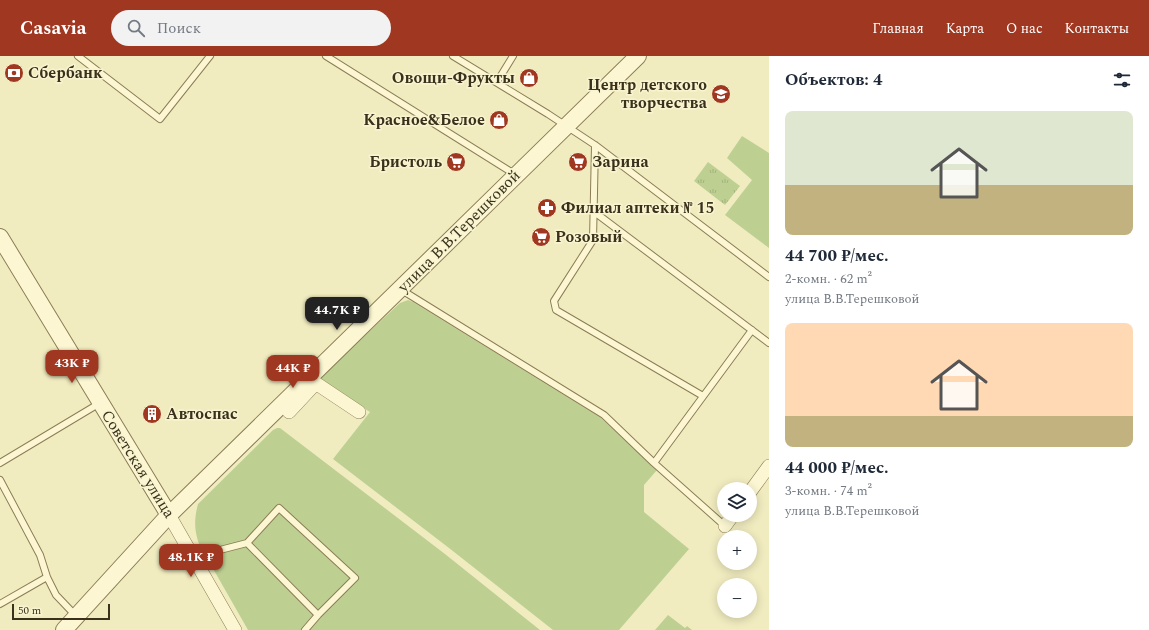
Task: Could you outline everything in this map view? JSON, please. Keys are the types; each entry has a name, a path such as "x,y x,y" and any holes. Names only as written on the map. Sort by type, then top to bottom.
{"street":[{"name":"улица В.В.Терешковой","path":"64,630 169,514 312,381 400,290 638,56"},
{"name":"Советская улица","path":"0,237 169,514 235,630"},
{"path":"289,412 312,381 359,412"},
{"path":"757,482 769,466"},
{"path":"725,526 728,522"}],"lane":[{"path":"78,56 160,119 210,56"},
{"path":"326,56 516,175"},
{"path":"453,56 497,82 595,145 769,277"},
{"path":"497,82 513,56"},
{"path":"595,145 593,240 554,301 556,310 703,396"},
{"path":"593,211 769,343"},
{"path":"400,290 604,415 654,463 725,526"},
{"path":"654,463 752,330"},
{"path":"0,463 100,403"},
{"path":"0,480 40,554 47,577 56,594 76,616"},
{"path":"193,557 247,543 279,508 355,578 305,630"},
{"path":"247,543 318,616"},
{"path":"0,604 47,577"}],"green space":[{"path":"742,136 769,153 769,248 725,215 752,180 727,158"},
{"path":"708,162 740,186 725,205 694,181"},
{"path":"408,300 601,418 657,470 644,485 644,512 689,549 619,630 553,630 333,459 370,412 318,379 400,303"},
{"path":"280,428 445,554 540,630 248,630 199,544 195,529 196,515 198,504 273,430"},
{"path":"668,615 685,628 687,626 692,630 655,630"}],"place":[{"name":"Сбербанк","path":"14,73"},
{"name":"Овощи-Фрукты","path":"529,78"},
{"name":"Центр детского творчества","path":"721,94"},
{"name":"Красное&Белое","path":"499,120"},
{"name":"Бристоль","path":"456,162"},
{"name":"Зарина","path":"578,162"},
{"name":"Филиал аптеки № 15","path":"547,208"},
{"name":"Розовый","path":"541,237"},
{"name":"Автоспас","path":"152,414"}]}
